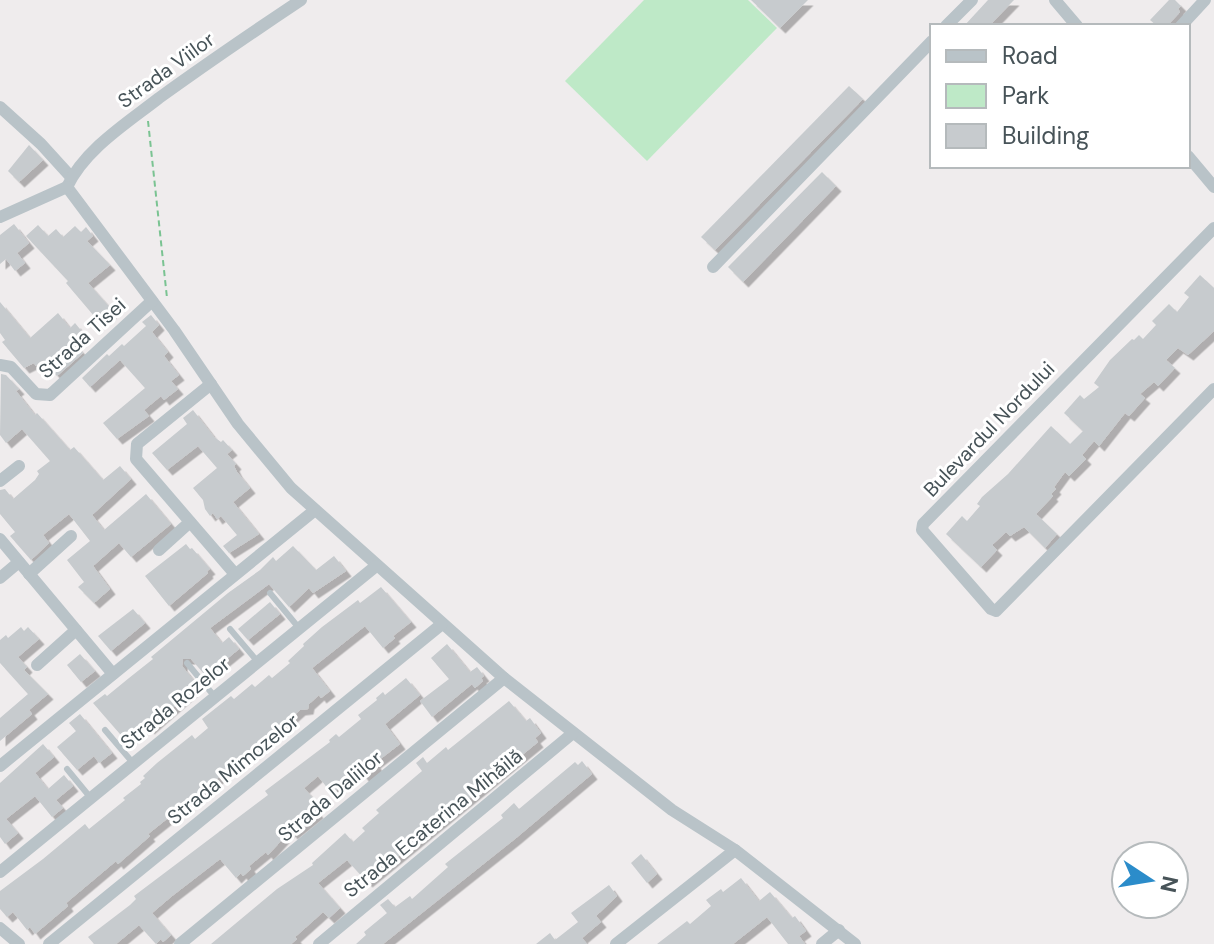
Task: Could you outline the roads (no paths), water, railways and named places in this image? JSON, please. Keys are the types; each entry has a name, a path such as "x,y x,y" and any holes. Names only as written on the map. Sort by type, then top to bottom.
{"street":[{"name":"Strada Viilor","path":"69,182 104,141 301,0"},
{"path":"948,24 972,0"},
{"path":"1055,0 1075,24"},
{"path":"1183,24 1205,0"},
{"path":"713,267 930,43"},
{"path":"0,107 41,144 211,384 291,488 504,678 672,810 735,850 855,944"},
{"path":"1190,158 1214,187"},
{"path":"0,217 69,182"},
{"name":"Bulevardul Nordului","path":"1214,228 923,524 922,530 996,611 1214,389"},
{"name":"Strada Tisei","path":"0,365 11,367 36,394 50,395 152,301"},
{"path":"211,384 137,444 134,453 235,574"},
{"path":"0,481 19,466"},
{"path":"1,762 315,510"},
{"path":"159,550 190,522"},
{"path":"29,574 71,536"},
{"path":"0,539 113,674"},
{"path":"0,578 19,562"},
{"name":"Strada Rozelor","path":"0,872 376,566"},
{"name":"Strada Mimozelor","path":"49,944 442,624"},
{"path":"37,665 76,630"},
{"name":"Strada Daliilor","path":"180,944 504,678"},
{"name":"Strada Ecaterina Mihăilă","path":"319,944 573,733"},
{"path":"616,944 735,850"},
{"path":"0,928 19,944"},
{"path":"822,944 839,930"}],"lane":[{"path":"270,593 299,628"},
{"path":"230,629 258,662"},
{"path":"187,663 215,697"},
{"path":"105,730 133,763"},
{"path":"67,769 91,798"}]}
